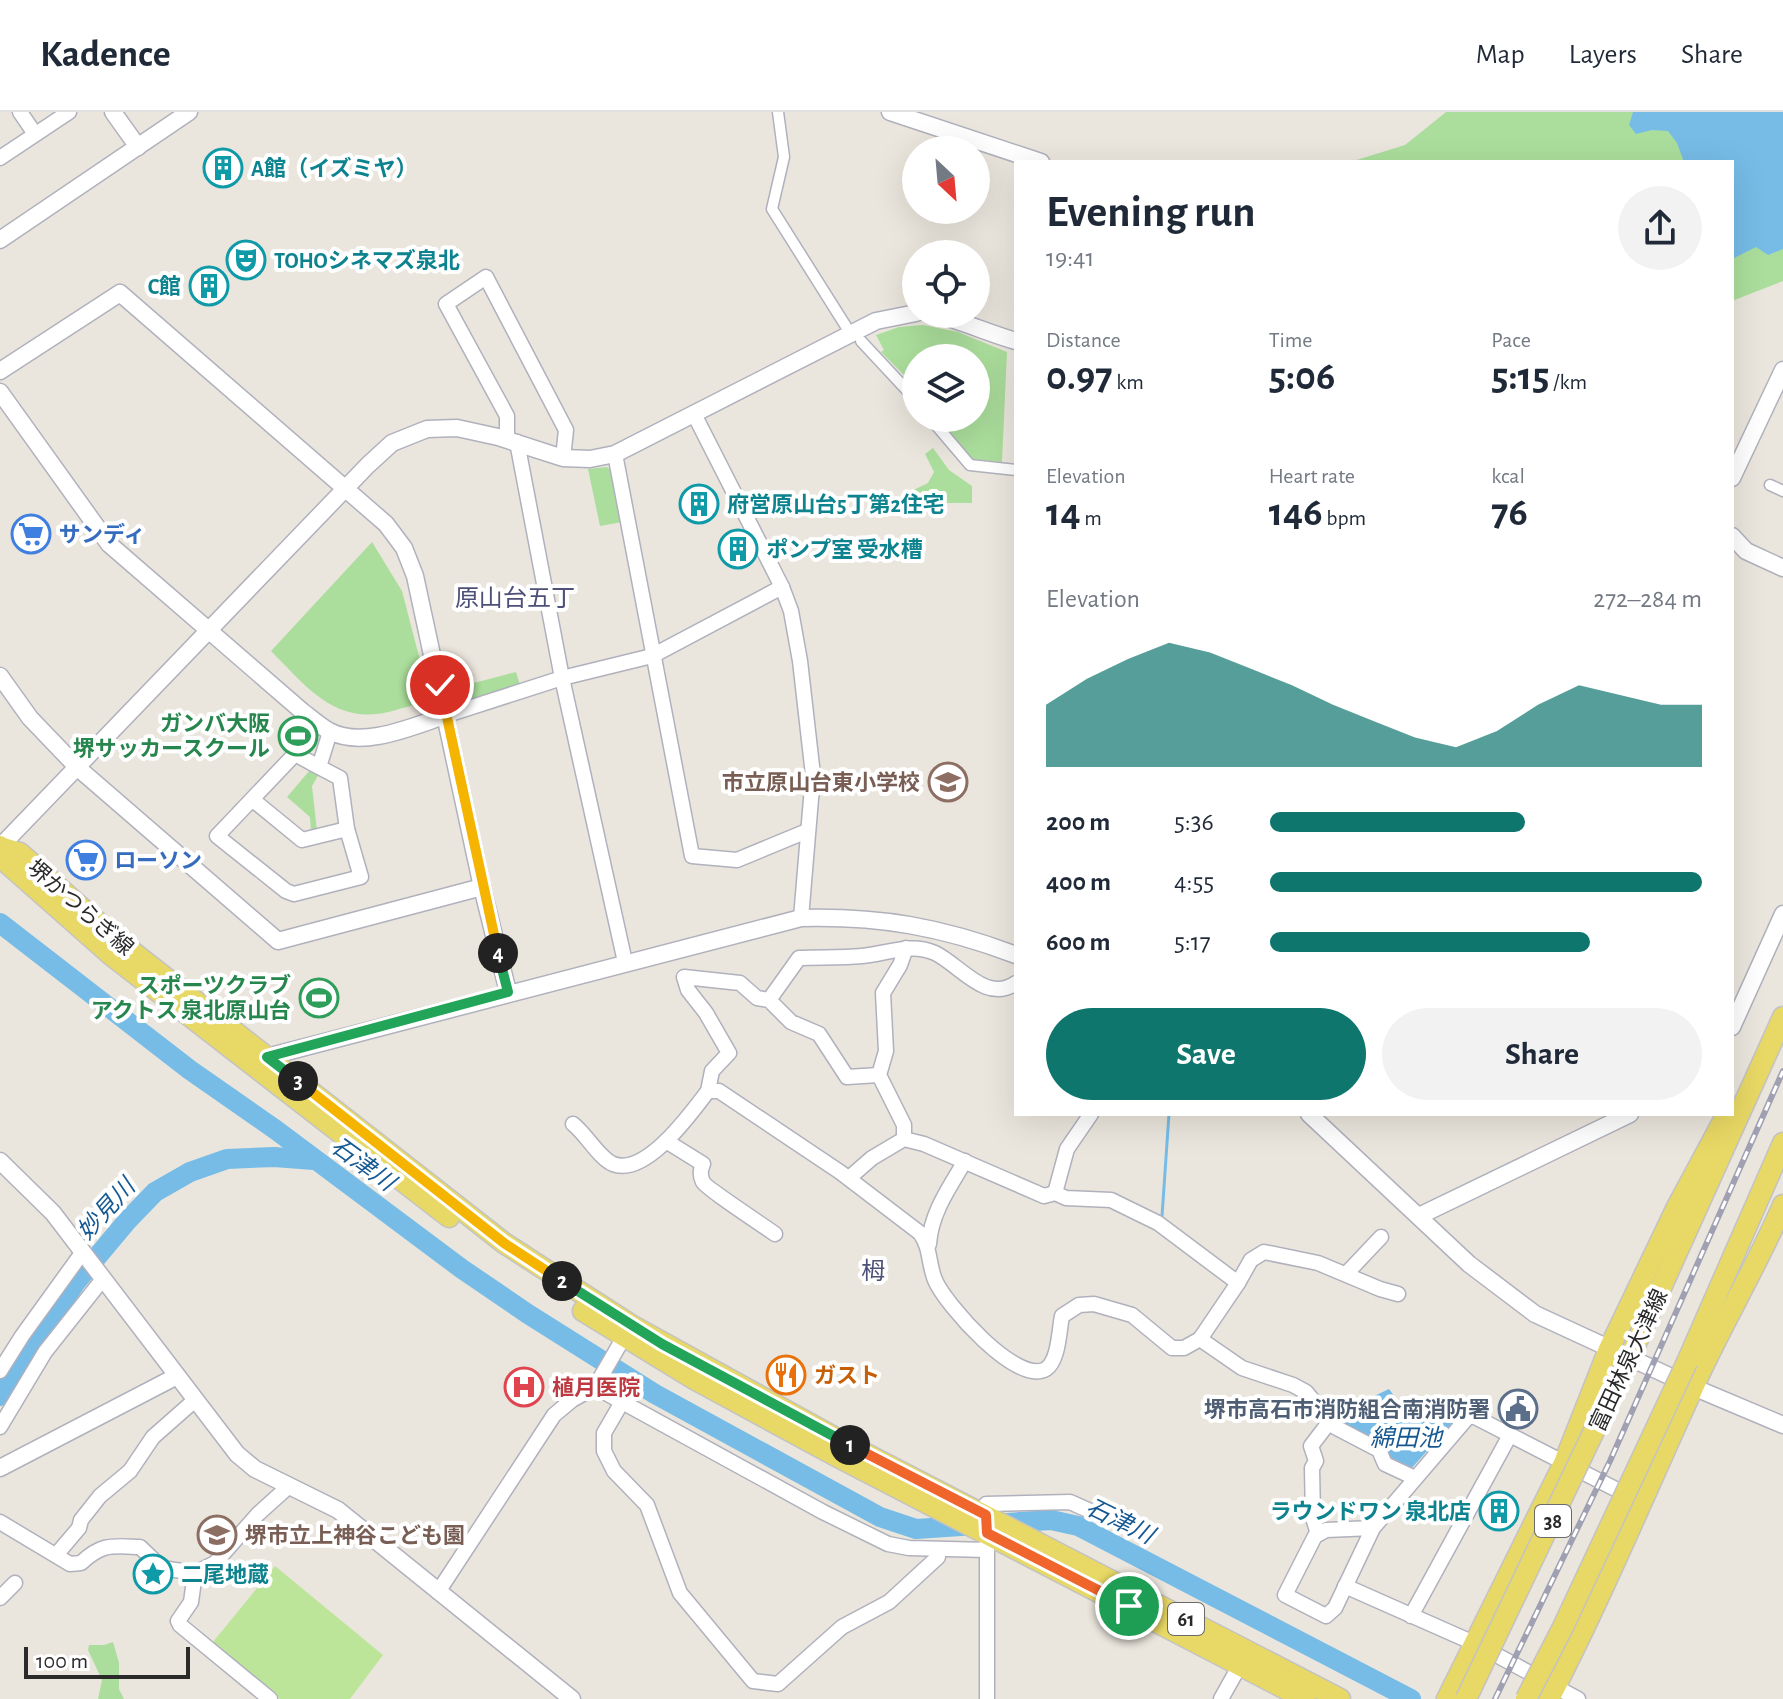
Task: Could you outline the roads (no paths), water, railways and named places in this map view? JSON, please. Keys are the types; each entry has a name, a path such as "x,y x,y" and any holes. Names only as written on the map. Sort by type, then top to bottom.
{"main road":[{"name":"堺かつらぎ線","path":"0,847 20,853 261,1063 504,1243 624,1338 810,1442 951,1513 988,1528 1031,1539 1340,1699"},
{"path":"1734,1100 1783,1010"},
{"name":"富田林泉大津線","path":"1454,1698 1637,1341 1783,1017"},
{"path":"1454,1698 1476,1644 1564,1463 1609,1349 1677,1207 1726,1116"},
{"name":"38","path":"1526,1699 1570,1613 1687,1362 1783,1143"},
{"path":"1552,1693 1693,1387 1759,1260 1783,1205"},
{"name":"堺かつらぎ線","path":"624,1338 843,1442 988,1528 1305,1699"}],"street":[{"path":"20,112 35,134"},
{"path":"0,158 69,112"},
{"path":"113,112 138,147"},
{"path":"0,240 189,112"},
{"path":"778,112 784,157 772,209 847,328"},
{"path":"890,112 1035,160"},
{"path":"563,458 566,430 486,277 446,304 507,416 625,962"},
{"path":"0,371 120,293 386,524 404,548 415,576 482,887 508,992"},
{"path":"0,847 392,443 427,429 457,428 512,441 563,458 590,459 615,454 876,321 902,316"},
{"path":"978,328 1014,340"},
{"path":"861,341 902,385"},
{"path":"1734,474 1783,370"},
{"path":"0,392 109,544 208,632 330,732 359,737 389,733 562,678 652,656 782,587"},
{"path":"694,414 782,587 791,611 799,652 813,775 801,918"},
{"path":"942,432 970,465 1014,470"},
{"path":"615,454 692,856 737,860 807,831"},
{"path":"1770,485 1783,491"},
{"path":"1734,538 1746,551 1783,568"},
{"path":"0,676 30,718 78,768 278,941 482,887"},
{"path":"319,767 330,732"},
{"path":"295,754 319,767 340,778 347,829 361,877 294,894 286,891 217,836 295,754"},
{"path":"253,800 302,840 347,829"},
{"path":"1734,1023 1783,914"},
{"path":"261,1063 508,992 801,918 843,917 910,923 950,932 1014,954"},
{"path":"904,1139 904,1125 879,1075 886,1051 883,993 906,948"},
{"path":"769,1000 799,958 863,956 906,948 933,952 983,986 995,990 1014,984"},
{"path":"573,1124 603,1158 614,1164 634,1163 649,1156 666,1141 708,1091 712,1071 729,1053 706,1013 688,990 684,977 740,983 757,998 769,1000 791,1022 819,1034 847,1077 879,1075"},
{"path":"708,1091 719,1091 849,1178 920,1233 929,1244"},
{"path":"1055,1193 1067,1149 1090,1116"},
{"path":"1313,1116 1469,1264 1535,1314 1783,1425"},
{"path":"1419,1216 1626,1116"},
{"path":"849,1178 872,1158 904,1139 924,1144 1044,1196 1055,1193 1066,1198 1111,1200 1158,1223 1238,1283"},
{"path":"666,1141 703,1164 700,1171 708,1189 775,1234"},
{"path":"0,1161 53,1213 237,1454 255,1469 338,1510 572,1699"},
{"path":"965,1161 937,1210 930,1230 935,1281 948,1301 988,1344 1020,1369 1032,1372 1045,1370 1052,1362 1062,1316 1079,1305 1094,1304 1132,1315 1172,1348 1184,1348 1200,1339 1251,1260 1264,1252 1318,1263 1398,1294"},
{"path":"1346,1274 1381,1237"},
{"path":"0,1371 22,1336 84,1255"},
{"path":"0,1427 45,1352 101,1278"},
{"path":"438,1592 554,1415 597,1384 624,1338"},
{"path":"1200,1339 1242,1368 1306,1392 1335,1427 1379,1450 1385,1464 1415,1478"},
{"path":"0,1468 177,1376"},
{"path":"597,1384 622,1402 888,1544 938,1550 988,1528 1070,1502 1099,1515 1107,1511"},
{"path":"56,1555 100,1496 130,1471 153,1437 195,1400"},
{"path":"622,1402 604,1433 604,1451 614,1471 647,1505 680,1593 753,1681 778,1684 842,1627 889,1602 938,1557 938,1550"},
{"path":"1373,1528 1326,1530 1315,1536 1285,1595 1326,1616 1335,1608 1373,1528 1468,1417 1475,1417 1642,1503"},
{"path":"1318,1534 1313,1518 1312,1468 1316,1461 1311,1446 1330,1421"},
{"path":"1411,1616 1510,1435"},
{"path":"0,1522 70,1564 81,1563 95,1549 106,1546 140,1547 162,1568 195,1573 215,1563 258,1514 288,1487"},
{"path":"987,1699 988,1528"},
{"path":"195,1573 191,1602 178,1621 180,1625 270,1699"},
{"path":"0,1598 15,1583"},
{"path":"1345,1586 1476,1644 1552,1693 1578,1699"},
{"path":"1221,1699 1240,1665"}],"water":[{"path":"1633,112 1783,112 1783,249 1768,255 1756,247 1734,258 1734,160 1683,160 1668,131 1652,130 1636,134 1629,125"},
{"name":"綿田池","path":"1389,1389 1410,1414 1430,1402 1444,1416 1458,1407 1463,1411 1409,1471 1335,1423 1332,1416"}],"waterway":[{"name":"石津川","path":"0,923 190,1070 462,1269 655,1394 880,1517 916,1529 1051,1520 1078,1526 1411,1699"},
{"path":"1162,1216 1169,1116"},
{"name":"妙見川","path":"0,1396 76,1282 155,1192 190,1172 227,1159 274,1157 314,1160"}],"railway":[{"path":"1495,1699 1610,1461 1783,1071"}],"place":[{"name":"A館（イズミヤ）","path":"223,168"},
{"name":"TOHOシネマズ泉北","path":"246,260"},
{"name":"C館","path":"209,286"},
{"name":"府営原山台5丁第2住宅","path":"699,504"},
{"name":"サンディ","path":"31,534"},
{"name":"ポンプ室 受水槽","path":"738,549"},
{"name":"ガンバ大阪 堺サッカースクール","path":"298,736"},
{"name":"市立原山台東小学校","path":"948,782"},
{"name":"ローソン","path":"86,860"},
{"name":"スポーツクラブ アクトス 泉北原山台","path":"319,998"},
{"name":"ガスト","path":"786,1375"},
{"name":"植月医院","path":"524,1387"},
{"name":"堺市高石市消防組合南消防署","path":"1518,1409"},
{"name":"ラウンドワン 泉北店","path":"1499,1511"},
{"name":"堺市立上神谷こども園","path":"217,1535"},
{"name":"二尾地蔵","path":"153,1574"}],"district":[{"name":"原山台五丁","path":"515,598"},
{"name":"栂","path":"873,1271"}]}
